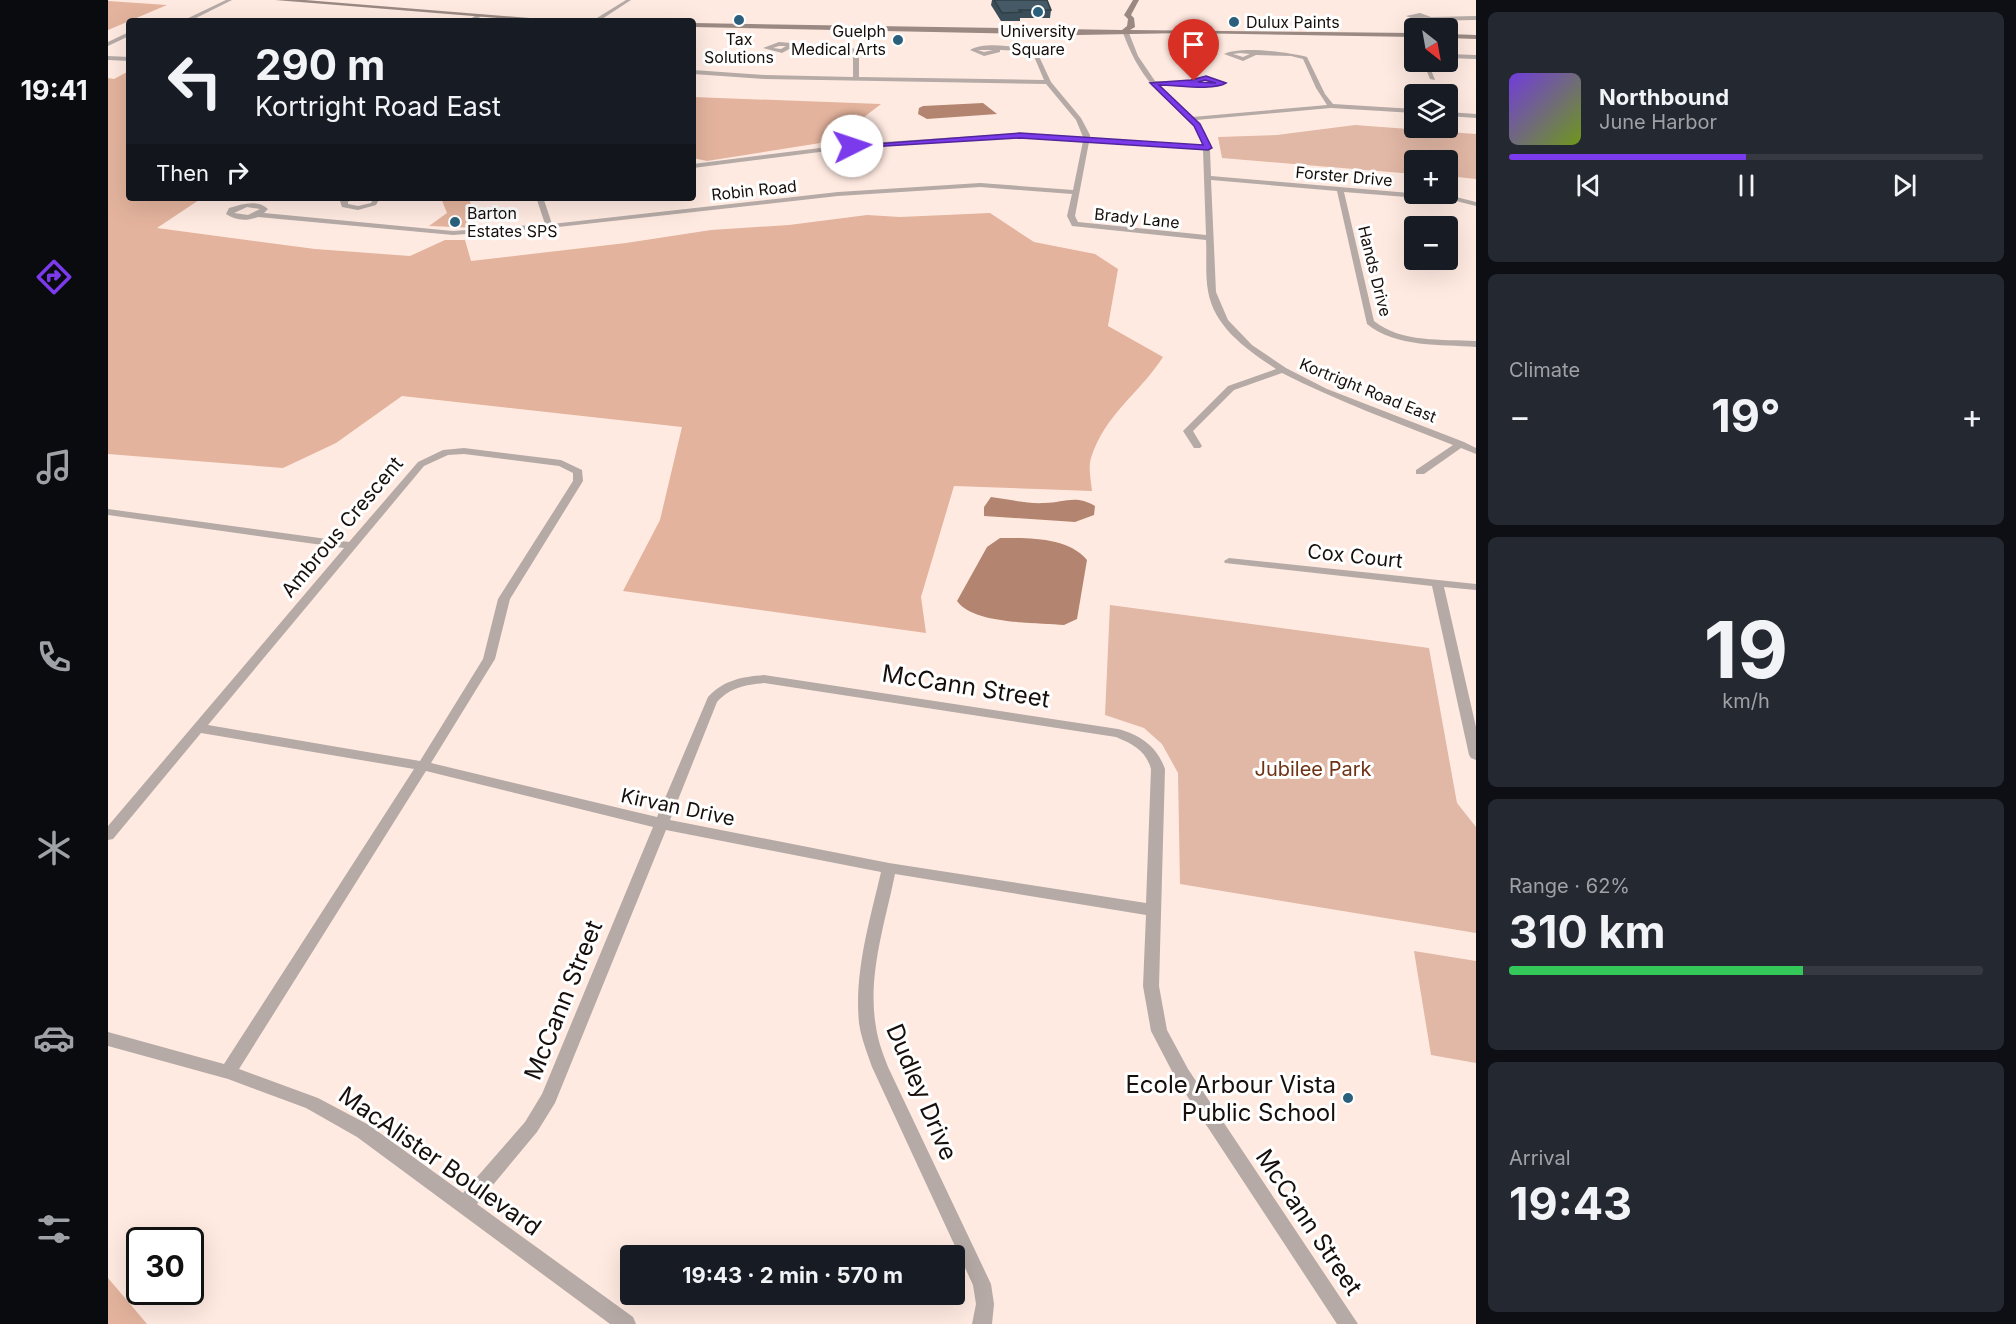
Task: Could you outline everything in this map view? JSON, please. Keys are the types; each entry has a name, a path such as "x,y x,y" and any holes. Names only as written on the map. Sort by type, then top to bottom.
{"main road":[{"path":"278,0 522,18"},
{"path":"1123,30 1131,27 1131,18 1124,16 1136,0"},
{"path":"1120,2 1130,6"},
{"path":"696,25 1061,32 1123,30 1404,35"},
{"path":"1458,36 1476,36"}],"street":[{"path":"191,18 230,0"},
{"path":"600,18 629,0"},
{"path":"475,18 480,15"},
{"path":"1429,17 1476,18"},
{"name":"Kortright Road East","path":"1123,30 1142,68 1153,83 1203,133 1208,148 1212,292 1220,314 1240,340 1281,370 1328,393 1476,451"},
{"path":"108,44 126,35"},
{"path":"792,45 837,46 854,50 856,78"},
{"path":"995,48 1034,52 1048,82 1079,119 1087,138"},
{"path":"1253,53 1291,54 1305,58 1312,68 1318,92 1331,106"},
{"path":"1458,56 1476,57"},
{"path":"108,58 126,59"},
{"path":"696,72 765,77 1048,82"},
{"path":"1430,72 1433,79"},
{"path":"1153,83 1190,82"},
{"path":"1191,119 1331,106 1404,110"},
{"path":"1458,115 1476,116"},
{"path":"696,166 863,145 1020,135 1208,148"},
{"name":"Brady Lane","path":"1087,138 1071,216 1075,224 1210,238"},
{"name":"Forster Drive","path":"1209,178 1456,199 1476,204"},
{"name":"Robin Road","path":"257,215 453,233 549,226 838,194 980,185 1075,192"},
{"name":"Hands Drive","path":"1340,190 1370,322 1374,327 1398,337 1476,344"},
{"path":"346,201 344,203 353,207"},
{"path":"334,222 353,207 374,204 376,201"},
{"path":"543,201 549,226"},
{"path":"679,201 684,211"},
{"path":"1197,446 1188,431 1231,388 1281,370"},
{"path":"1420,472 1461,444"},
{"name":"Ambrous Crescent","path":"108,835 421,464 446,452 464,451 561,463 574,468 579,476 504,599 489,659 479,678 228,1072"},
{"path":"108,512 351,546"},
{"name":"Cox Court","path":"1229,561 1476,587"},
{"path":"1437,582 1476,755"},
{"name":"McCann Street","path":"465,1204 531,1128 549,1098 712,700 724,687 741,681 764,679 1118,733 1136,740 1148,749 1156,760 1158,769 1151,986 1159,1031 1182,1074 1348,1324"},
{"name":"Kirvan Drive","path":"199,728 423,766 659,825 889,868 1152,910"},
{"name":"Dudley Drive","path":"889,868 868,978 866,1021 871,1043 982,1284 985,1304 982,1324"},
{"name":"MacAlister Boulevard","path":"108,1039 228,1072 312,1102 363,1131 626,1324"}],"green space":[{"path":"1355,125 1404,129 1404,138 1458,138 1458,133 1476,134 1476,179 1458,177 1458,150 1404,150 1404,173 1222,158 1218,137 1277,135"},
{"name":"Jubilee Park","path":"1110,605 1429,648 1457,803 1476,827 1476,933 1180,884 1178,773 1162,744 1144,728 1105,715"},
{"path":"1414,951 1476,961 1476,1063 1431,1055"}],"shaded area":[{"path":"108,1 167,5 136,18 126,18 126,22 108,30"},
{"path":"126,73 126,201 198,201 157,228 315,249 410,256 445,240 465,240 471,261 626,243 711,230 789,225 867,215 900,217 990,213 1034,242 1095,254 1118,269 1108,326 1163,357 1114,416 1097,443 1090,462 1092,491 954,486 921,597 926,633 623,591 660,520 682,427 402,396 336,443 283,468 108,454 108,78 114,79"},
{"path":"696,97 881,104 833,141 707,161 696,159"},
{"path":"983,103 997,114 927,119 918,114 919,108 923,106"},
{"path":"442,201 470,201 477,228 429,226 447,213"},
{"path":"991,497 1038,503 1081,500 1095,506 1094,515 1075,522 984,516 984,507"},
{"path":"1000,538 1047,540 1059,543 1079,552 1087,560 1077,619 1064,625 1006,621 977,614 965,609 957,601 987,547"},
{"path":"108,1278 126,1299 126,1305 131,1305 147,1324 108,1324"}],"building":[{"path":"994,0 1047,0 1051,10 1019,10 1021,12 1002,13"}],"place":[{"name":"University Square","path":"1038,12"},
{"name":"Tax Solutions","path":"739,20"},
{"name":"Dulux Paints","path":"1234,22"},
{"name":"Guelph Medical Arts","path":"898,40"},
{"name":"Barton Estates SPS","path":"455,222"},
{"name":"Ecole Arbour Vista Public School","path":"1348,1098"}],"route":[{"path":"852,146 1020,135 1208,148 1198,125 1153,83 1190,82 1213,86 1223,83 1206,78 1194,81"}]}
